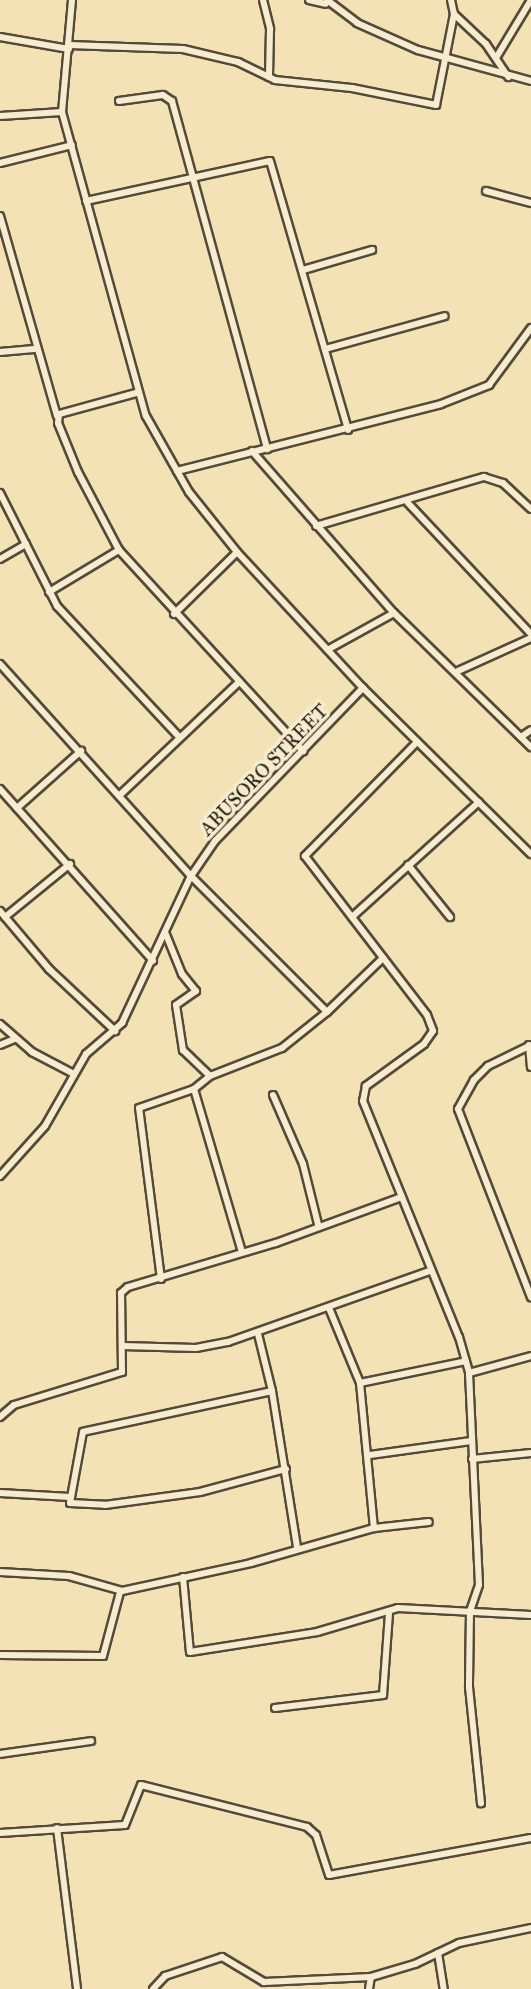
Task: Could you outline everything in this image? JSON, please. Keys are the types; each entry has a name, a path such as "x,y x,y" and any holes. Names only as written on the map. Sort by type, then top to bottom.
{"street":[{"path":"72,0 62,112 136,393 177,471 237,552 363,688 531,854"},
{"path":"263,0 270,30 269,77"},
{"path":"309,0 327,2 357,23 444,60 531,81"},
{"path":"450,0 454,14 496,58 508,77"},
{"path":"496,58 531,0"},
{"path":"0,37 69,47 183,49 238,62 269,77 436,105 454,14"},
{"path":"119,101 163,95 171,98 267,449"},
{"path":"0,116 62,112"},
{"path":"0,163 72,145"},
{"path":"86,201 270,161 348,430"},
{"path":"486,191 531,203"},
{"path":"0,216 57,416 78,472 119,550 174,614 303,751"},
{"path":"303,270 372,250"},
{"path":"325,349 444,316"},
{"path":"177,471 348,430 441,404 489,384 531,328"},
{"path":"0,352 37,349"},
{"path":"57,416 136,393"},
{"path":"252,451 394,613 458,671 531,747"},
{"path":"316,526 408,503 487,477 503,483 531,509"},
{"path":"0,494 49,592 179,737"},
{"path":"408,503 531,636 458,671"},
{"path":"0,559 26,544"},
{"path":"49,592 119,550"},
{"path":"174,614 237,552"},
{"path":"328,649 394,613"},
{"path":"0,664 121,794 191,876 327,1012"},
{"path":"121,794 239,682"},
{"name":"ABUSORO STREET","path":"116,1031 153,961 191,876 236,816 363,688"},
{"path":"521,737 531,730"},
{"path":"417,742 306,854 427,1015 433,1031 424,1044 362,1091 367,1117 467,1361 479,1584 470,1611 469,1687 481,1802"},
{"path":"17,808 81,751"},
{"path":"0,789 70,864 153,961"},
{"path":"352,917 479,802"},
{"path":"0,1176 45,1126 72,1073 90,1049 116,1031 49,969 2,914 70,864"},
{"path":"408,865 450,916"},
{"path":"165,932 182,974 195,991 176,1006 183,1050 210,1076"},
{"path":"161,1279 138,1110 194,1089 210,1076 282,1048 327,1012 383,958"},
{"path":"0,1024 14,1039 72,1073"},
{"path":"0,1045 14,1039"},
{"path":"531,1067 530,1045 488,1066 474,1080 458,1109 531,1297"},
{"path":"194,1089 242,1252"},
{"path":"273,1095 303,1164 318,1224"},
{"path":"0,1417 14,1405 122,1372 123,1290 276,1243 318,1224 352,1218 402,1197"},
{"path":"122,1346 196,1348 258,1334 430,1271"},
{"path":"329,1308 360,1382 370,1455 374,1528"},
{"path":"258,1334 272,1391 297,1547"},
{"path":"469,1373 531,1356"},
{"path":"360,1382 467,1361"},
{"path":"272,1391 83,1432 70,1497 74,1506 153,1499 200,1492 286,1469"},
{"path":"370,1455 471,1441"},
{"path":"472,1459 531,1453"},
{"path":"0,1493 70,1497"},
{"path":"0,1572 69,1576 120,1591 251,1563 297,1547 374,1528 429,1522"},
{"path":"183,1577 190,1652 317,1632 389,1614 398,1608 531,1615"},
{"path":"0,1655 103,1656 120,1591"},
{"path":"275,1708 383,1695 389,1614"},
{"path":"0,1754 91,1741"},
{"path":"0,1833 125,1825 141,1785 307,1827 316,1835 329,1875 346,1875 531,1838"},
{"path":"57,1828 77,1989"},
{"path":"153,1989 165,1976 222,1957 264,1982 371,1977 438,1953 459,1942 531,1928"},
{"path":"438,1953 444,1989"},
{"path":"369,1989 371,1977"}]}
